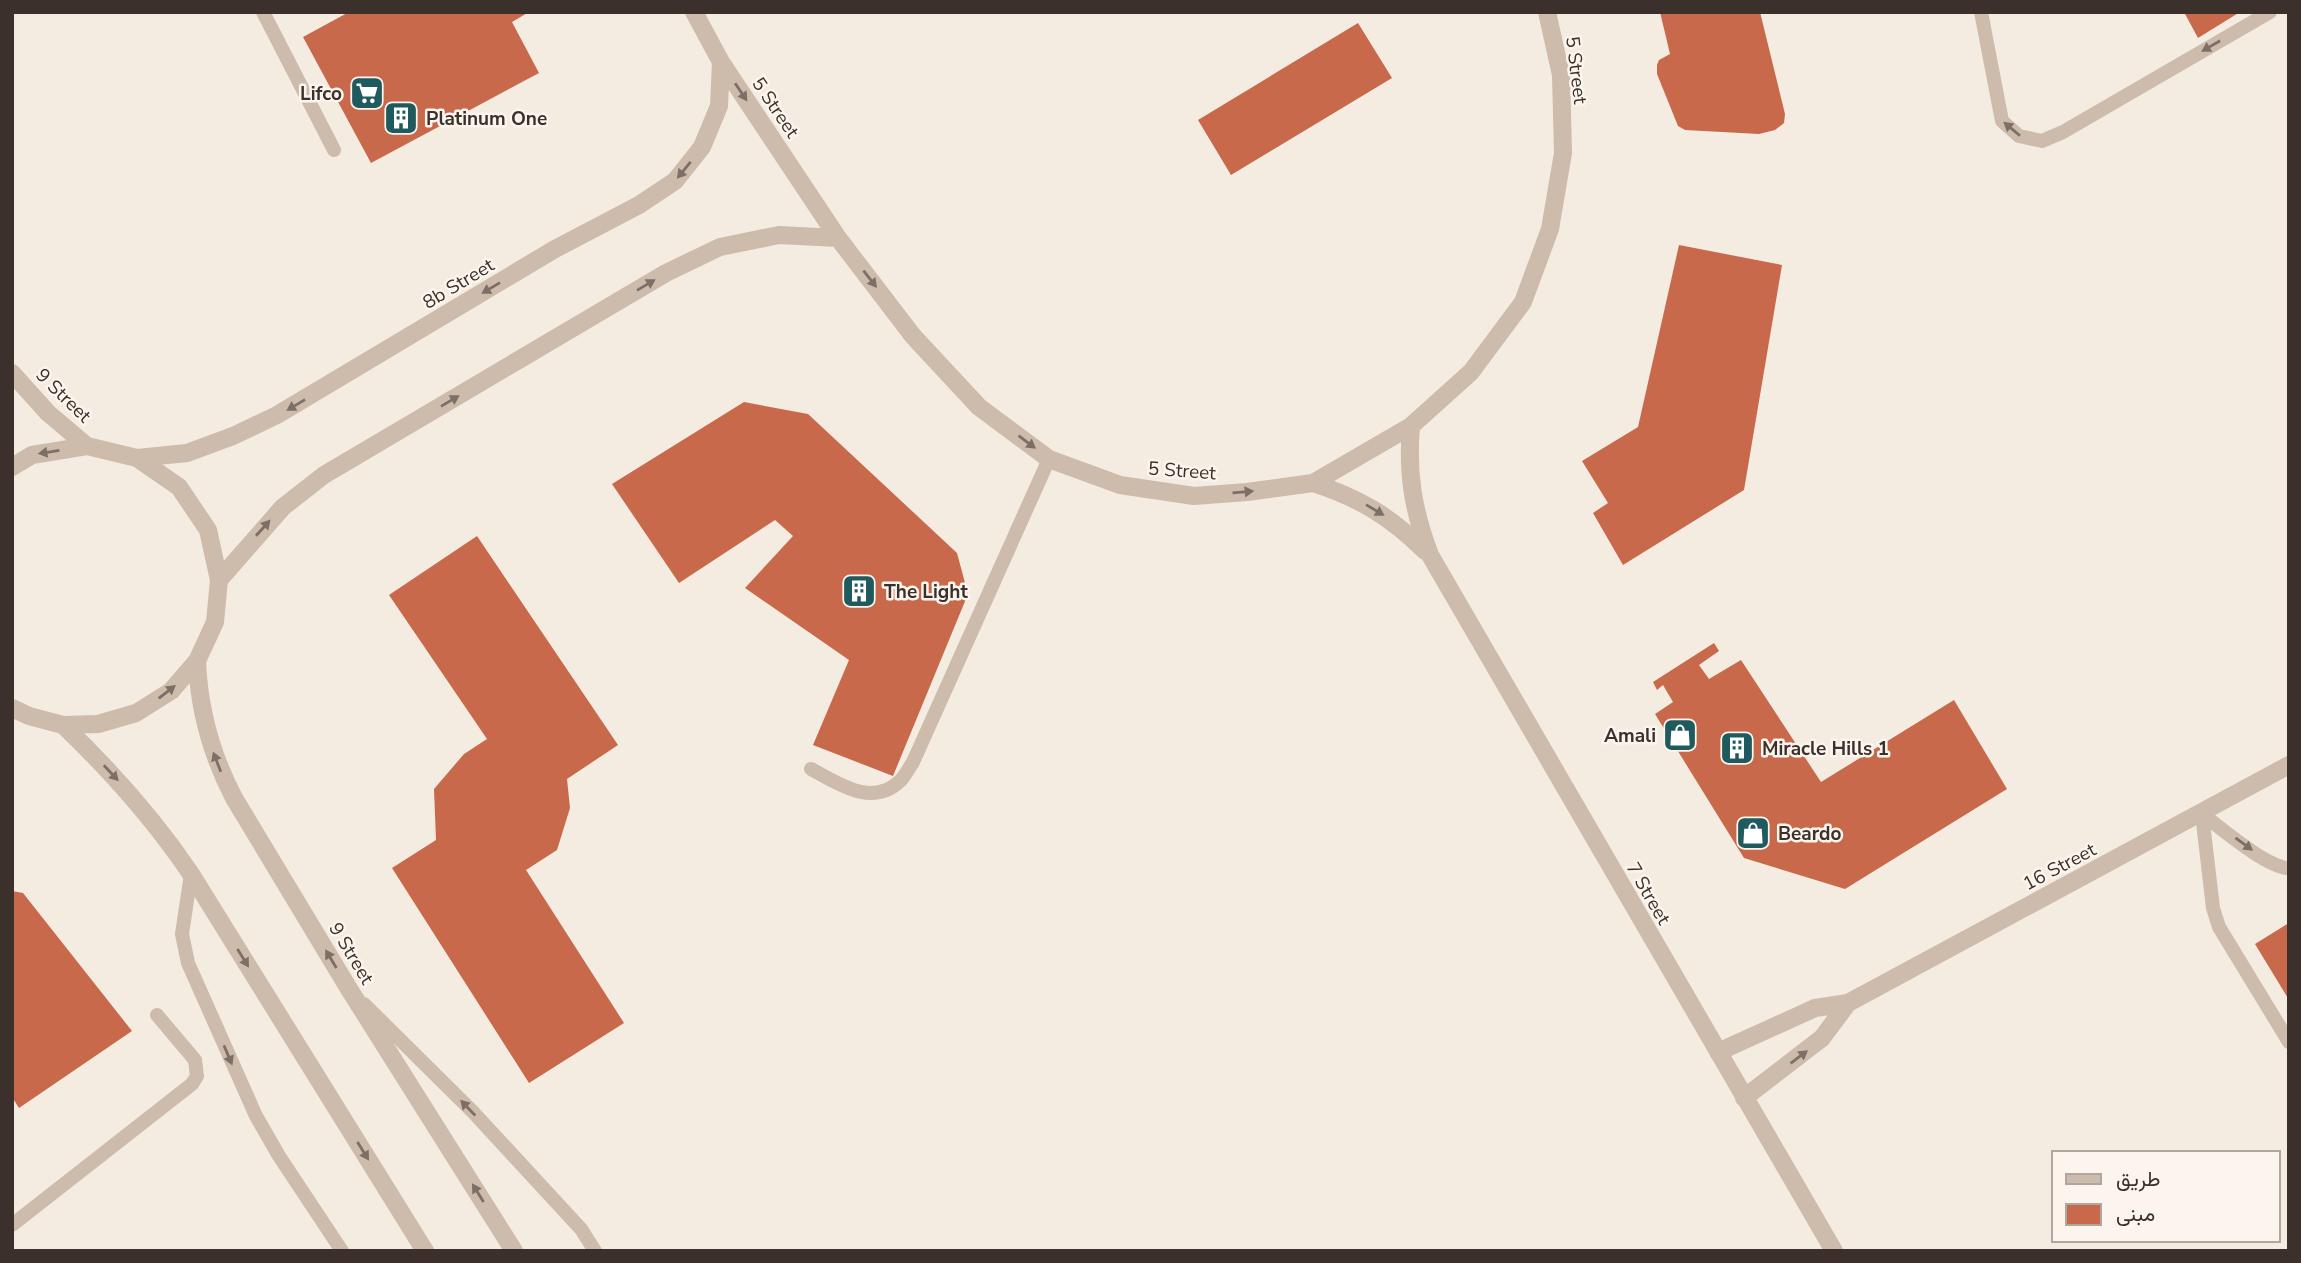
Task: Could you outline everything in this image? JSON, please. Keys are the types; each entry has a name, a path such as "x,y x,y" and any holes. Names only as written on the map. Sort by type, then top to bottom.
{"street":[{"name":"5 Street","path":"694,12 721,62 838,237 914,336 979,407 1049,459 1120,485 1194,496 1313,483 1410,426 1471,372 1523,302 1550,229 1563,153 1561,75 1547,12"},
{"name":"8b Street","path":"137,458 187,453 233,436 277,415 555,249 639,205 675,181 702,147 719,106 721,62"},
{"path":"219,580 283,507 324,475 666,272 720,247 779,235 838,237"},
{"name":"9 Street","path":"12,373 48,413 87,446"},
{"name":"7 Street","path":"1410,426 1408,459 1412,492 1419,525 1430,555 1834,1251"},
{"path":"12,467 32,455 87,446 137,458 180,487 208,530 219,580 215,622 197,661 171,691 136,713 98,724 63,725 29,716 12,708"},
{"name":"7 Street","path":"1313,483 1346,494 1377,510 1405,531 1430,555"},
{"name":"9 Street","path":"197,661 203,718 220,772 349,989 514,1251"},
{"path":"63,725 118,780 168,839 425,1251"},
{"name":"16 Street","path":"1718,1052 1815,1007 1849,1003 2289,765"},
{"name":"16 Street","path":"1744,1098 1822,1038 1849,1003"}],"lane":[{"path":"263,12 334,150"},
{"path":"1980,12 2001,121 2019,136 2042,141 2063,132 2270,12"},
{"path":"811,769 855,792 878,793 900,782 913,762 1049,459"},
{"path":"2202,814 2264,859 2280,868 2289,868"},
{"path":"2202,814 2213,908 2219,927 2289,1042"},
{"path":"191,874 182,934 188,963 256,1116 342,1251"},
{"path":"349,989 481,1122 581,1229 595,1251"},
{"path":"12,1225 192,1084 197,1076 195,1060 158,1015"}],"building":[{"name":"Platinum One","path":"349,12 529,12 512,22 539,73 371,163 303,37"},
{"path":"1660,12 1760,12 1785,114 1784,123 1775,130 1759,134 1685,130 1678,126 1657,74 1659,60 1670,54"},
{"path":"2184,12 2240,12 2198,38"},
{"path":"1358,23 1392,78 1231,175 1198,120"},
{"path":"1679,245 1782,265 1744,490 1623,565 1593,513 1608,503 1582,461 1638,427"},
{"name":"The Light","path":"744,402 808,414 957,553 968,594 893,776 813,745 849,660 745,588 793,536 775,520 679,583 612,484"},
{"path":"477,536 618,745 567,779 570,808 557,850 526,870 624,1023 529,1083 392,868 436,840 434,789 464,754 487,739 389,595"},
{"name":"Miracle Hills 1","path":"1714,643 1719,651 1699,665 1709,679 1741,660 1821,782 1954,700 2007,789 1845,889 1744,858 1655,714 1673,702 1663,685 1657,690 1653,682"},
{"path":"12,891 23,893 132,1031 19,1108 12,1097"},
{"path":"2289,923 2289,1000 2255,944"}],"place":[{"name":"Lifco","path":"367,93"},
{"name":"Platinum One","path":"401,118"},
{"name":"The Light","path":"859,591"},
{"name":"Amali","path":"1680,735"},
{"name":"Miracle Hills 1","path":"1737,748"},
{"name":"Beardo","path":"1753,833"}]}
